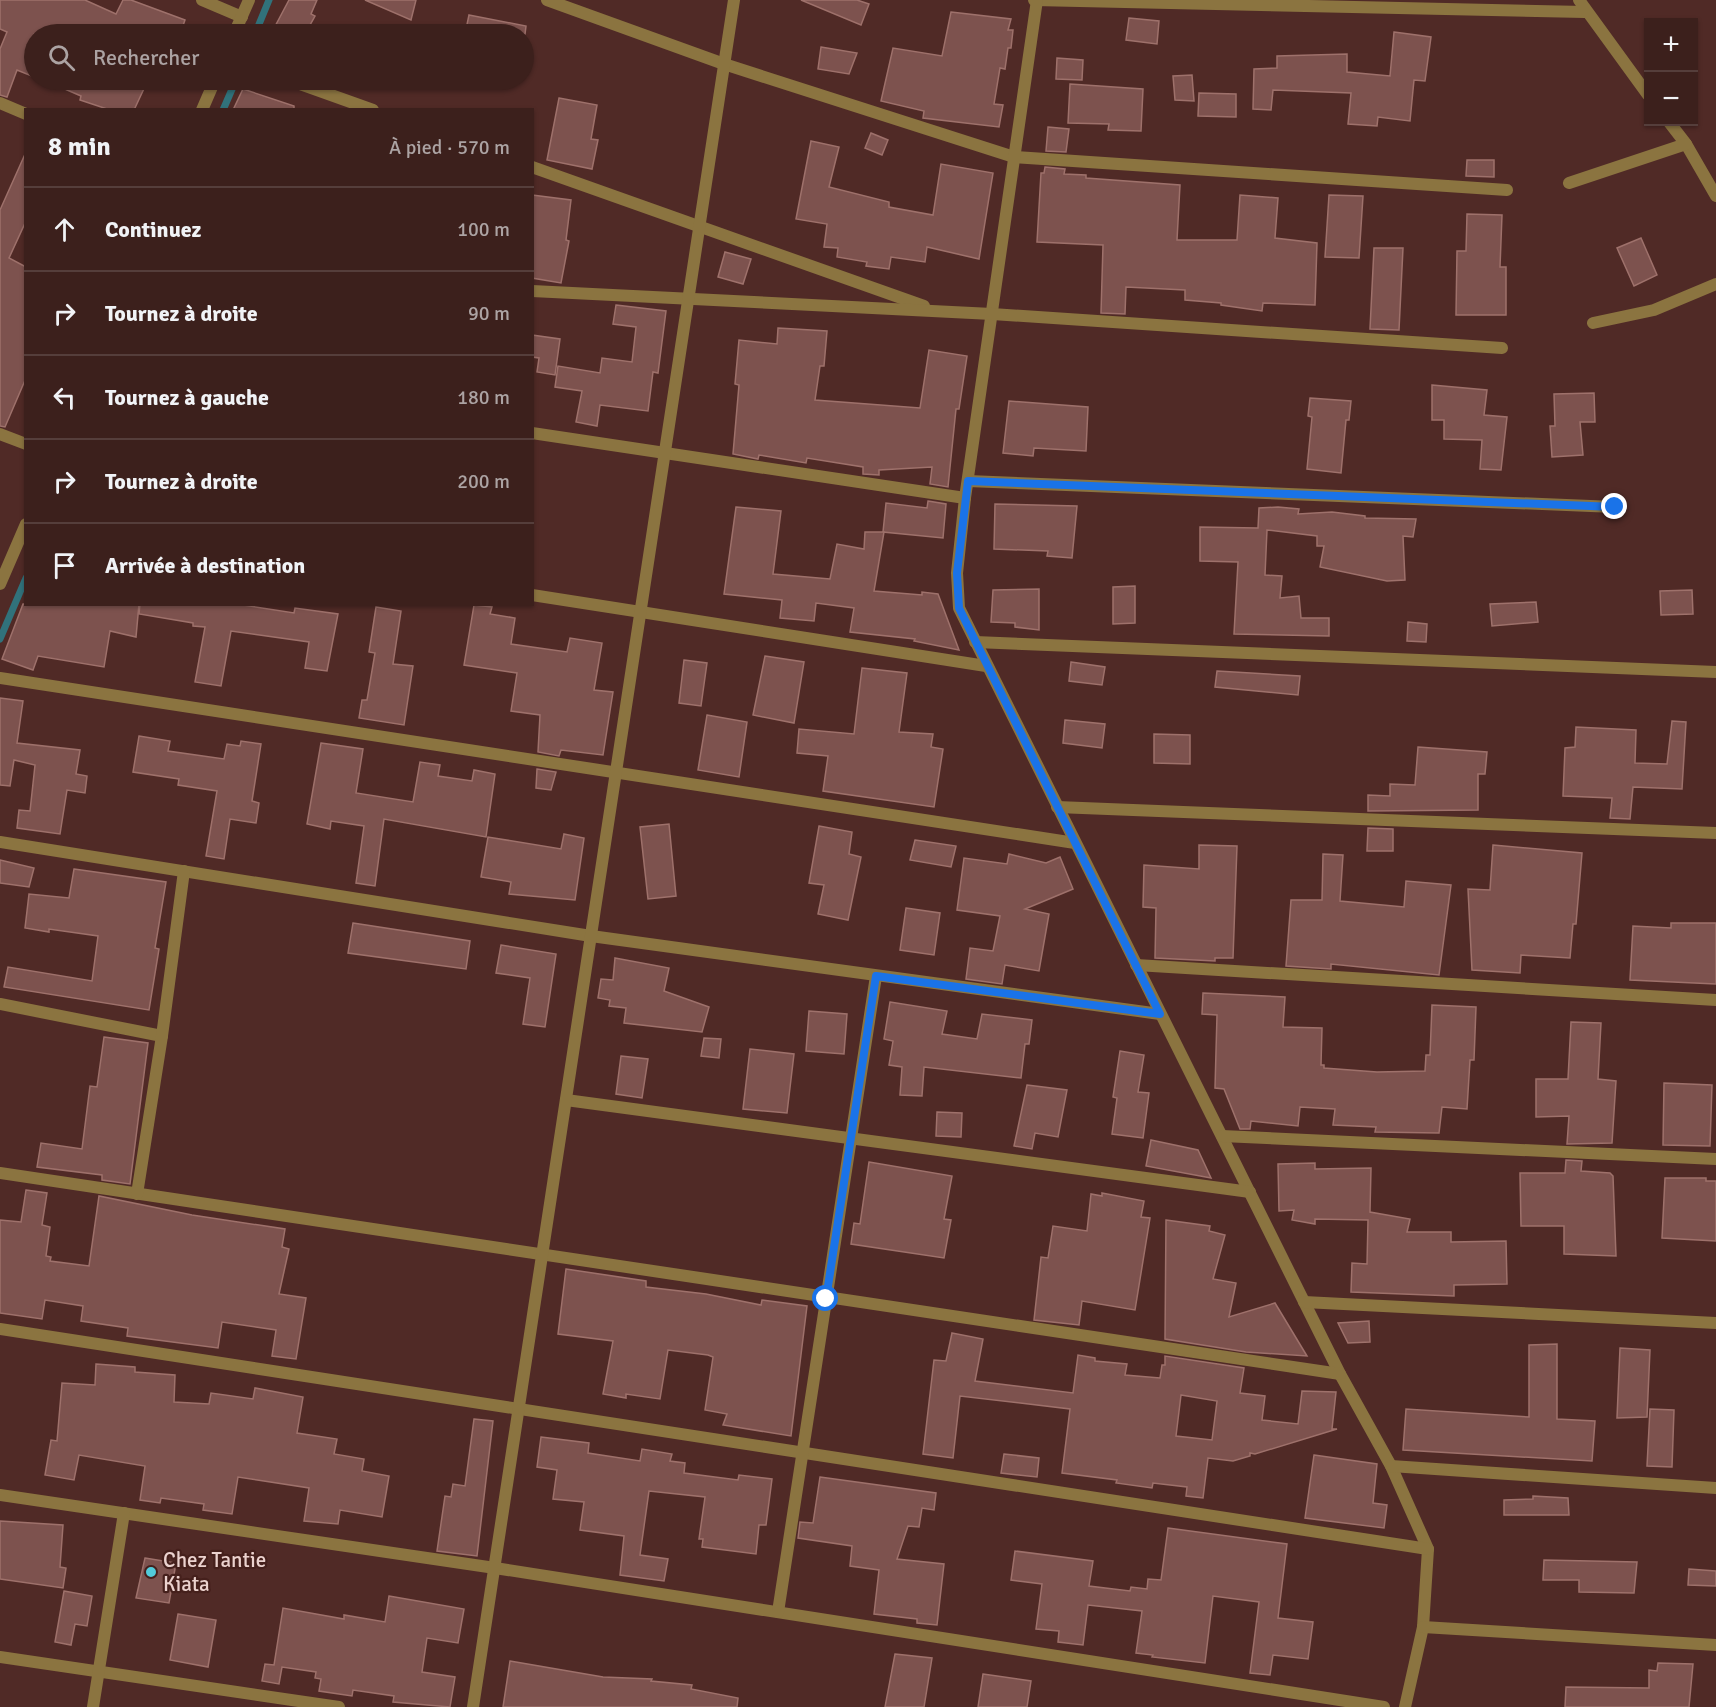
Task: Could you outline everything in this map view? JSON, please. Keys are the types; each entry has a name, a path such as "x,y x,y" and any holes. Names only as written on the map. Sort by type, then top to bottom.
{"street":[{"path":"202,0 242,17"},
{"path":"239,24 249,0"},
{"path":"547,0 724,63 1014,157 1507,190"},
{"path":"474,1707 734,0"},
{"path":"1405,1707 1423,1627 1428,1549 1391,1466 1340,1374 986,666 959,608 957,573 965,498 1036,0 1585,12"},
{"path":"1579,0 1585,12 1644,90"},
{"path":"203,108 211,90"},
{"path":"317,90 367,108"},
{"path":"0,104 24,113"},
{"path":"1672,126 1686,144 1716,196"},
{"path":"1569,183 1686,144"},
{"path":"534,167 938,311"},
{"path":"1593,323 1654,310 1716,284"},
{"path":"534,291 688,301 992,314 1502,348"},
{"path":"534,433 965,498"},
{"path":"0,434 24,443"},
{"path":"968,481 1615,507"},
{"path":"0,584 24,529"},
{"path":"534,595 986,666"},
{"path":"975,642 1716,672"},
{"path":"0,678 1075,843"},
{"path":"1057,807 1716,833"},
{"path":"0,842 591,936 1160,1014"},
{"path":"137,1194 162,1036 184,871"},
{"path":"1136,966 1716,1000"},
{"path":"778,1612 876,976"},
{"path":"0,1004 162,1036"},
{"path":"566,1100 1250,1192"},
{"path":"1222,1136 1716,1159"},
{"path":"0,1173 826,1299 1340,1374"},
{"path":"1304,1302 1716,1323"},
{"path":"0,1329 1428,1549"},
{"path":"1391,1466 1716,1488"},
{"path":"0,1495 495,1568 1384,1707"},
{"path":"93,1707 124,1513"},
{"path":"1423,1627 1716,1644"},
{"path":"0,1657 339,1707"}],"building":[{"path":"0,0 85,0 116,14 123,0 131,0 185,20 184,24 24,24 24,73 17,70 7,97 0,95 0,49 7,32 0,29"},
{"path":"289,0 317,0 311,14 315,16 311,24 276,24"},
{"path":"365,0 416,0 411,20"},
{"path":"801,0 857,0 869,4 861,25"},
{"path":"951,12 1011,19 1008,30 1013,30 1011,48 1008,48 1005,69 1000,68 994,104 1003,105 999,127 923,118 924,111 881,101 893,48 942,56"},
{"path":"469,15 516,24 467,24"},
{"path":"1129,18 1159,21 1157,44 1126,40"},
{"path":"1394,32 1431,37 1425,81 1414,80 1410,121 1378,117 1377,126 1348,124 1351,93 1273,90 1271,110 1253,109 1254,69 1277,68 1277,56 1347,54 1347,72 1390,76"},
{"path":"821,47 857,53 849,74 818,69"},
{"path":"1057,58 1083,60 1082,80 1056,79"},
{"path":"1192,75 1194,101 1175,100 1173,76"},
{"path":"1070,84 1143,89 1141,131 1108,130 1109,124 1068,123"},
{"path":"67,90 143,90 135,108 104,108 80,100 81,96"},
{"path":"243,90 294,106 294,108 234,108"},
{"path":"1199,93 1236,94 1236,117 1198,116"},
{"path":"559,98 597,105 591,139 598,140 592,169 547,160"},
{"path":"1048,127 1069,129 1066,152 1046,151"},
{"path":"871,133 888,140 882,155 865,148"},
{"path":"811,141 839,147 829,187 889,202 889,207 933,215 941,164 993,173 979,259 927,247 925,262 891,257 889,269 866,266 867,262 837,257 838,248 824,247 827,224 796,219"},
{"path":"24,156 24,225 9,258 24,266 24,383 5,427 0,426 0,210"},
{"path":"1467,160 1494,160 1494,177 1466,176"},
{"path":"1045,167 1065,169 1064,174 1086,175 1086,178 1180,185 1177,240 1237,240 1240,195 1278,198 1275,238 1317,243 1315,305 1263,303 1262,311 1221,305 1221,303 1185,300 1185,290 1126,287 1125,314 1101,313 1103,245 1037,242 1041,173 1044,173"},
{"path":"534,195 571,200 566,240 569,241 561,283 534,278"},
{"path":"1329,195 1363,196 1359,258 1325,257"},
{"path":"1467,214 1502,215 1500,267 1506,267 1506,315 1456,315 1457,251 1466,251"},
{"path":"1641,238 1657,275 1634,286 1617,248"},
{"path":"1374,248 1403,248 1399,330 1370,329"},
{"path":"725,252 751,259 743,284 718,277"},
{"path":"616,305 666,311 658,373 653,372 648,411 600,405 597,426 576,422 582,391 555,387 558,366 600,373 602,358 632,362 636,327 613,324"},
{"path":"778,328 827,331 824,366 820,366 815,400 920,408 929,350 967,356 959,409 956,409 948,487 930,484 932,467 879,470 879,475 863,474 863,467 807,458 806,463 759,455 758,459 733,454 739,385 735,384 739,340 777,344"},
{"path":"534,335 560,339 555,375 537,372 539,358 534,357"},
{"path":"1432,385 1487,390 1484,415 1507,417 1501,470 1480,469 1482,440 1444,439 1444,420 1432,420"},
{"path":"1594,393 1595,422 1580,422 1583,455 1552,457 1550,426 1555,426 1554,394"},
{"path":"1310,398 1351,401 1349,420 1346,420 1341,473 1307,469 1312,417 1308,416"},
{"path":"1009,401 1088,407 1086,451 1034,448 1033,456 1003,453"},
{"path":"928,501 946,504 943,538 883,532 886,503 927,508"},
{"path":"995,504 1077,506 1072,558 1047,556 1048,551 994,549"},
{"path":"736,507 781,511 773,574 830,579 837,544 864,549 865,532 884,532 874,591 938,594 959,650 914,641 915,639 850,632 854,608 816,603 814,621 780,618 782,600 724,594"},
{"path":"1259,508 1299,509 1298,514 1332,512 1365,516 1365,518 1416,519 1413,537 1403,536 1405,580 1387,581 1320,567 1324,546 1317,546 1317,536 1267,530 1265,575 1282,576 1280,598 1299,596 1301,618 1329,618 1329,636 1234,634 1238,562 1200,561 1200,527 1258,528"},
{"path":"1135,586 1135,623 1113,624 1113,587"},
{"path":"1039,589 1039,630 1015,627 1015,623 991,622 993,590"},
{"path":"1692,590 1693,614 1661,615 1660,591"},
{"path":"1536,602 1538,622 1492,626 1490,604"},
{"path":"23,604 24,606 139,606 136,637 110,631 104,667 38,656 33,670 2,659"},
{"path":"140,606 250,606 294,613 295,608 338,614 327,671 305,668 309,642 231,631 221,686 195,682 205,627 139,614"},
{"path":"474,606 492,607 490,614 515,618 511,644 567,652 570,638 602,643 594,690 613,692 603,755 561,750 559,756 538,752 540,715 511,711 517,673 464,665"},
{"path":"376,607 401,611 393,664 413,666 404,725 359,718 362,700 367,700 375,653 369,652"},
{"path":"1408,622 1427,624 1426,642 1407,641"},
{"path":"765,656 804,662 794,723 753,715"},
{"path":"684,660 707,663 701,706 679,703"},
{"path":"1071,662 1105,667 1102,685 1069,681"},
{"path":"862,668 907,673 899,732 933,734 931,747 943,749 934,807 823,791 828,756 797,753 799,729 854,734"},
{"path":"1217,671 1300,676 1298,695 1215,687"},
{"path":"0,698 23,701 17,743 80,750 76,774 87,776 85,793 67,790 60,834 17,828 19,810 30,811 35,765 14,760 10,786 0,785"},
{"path":"707,715 747,722 739,777 698,770"},
{"path":"1065,720 1105,724 1102,748 1063,743"},
{"path":"1672,721 1686,722 1682,789 1633,787 1630,819 1610,818 1612,798 1563,796 1565,748 1575,747 1576,727 1636,730 1635,763 1667,764"},
{"path":"1154,734 1190,735 1190,764 1154,763"},
{"path":"139,736 170,741 168,751 224,759 227,744 240,746 241,741 261,744 252,801 259,803 256,823 230,819 224,859 206,856 217,791 178,785 179,779 133,772"},
{"path":"321,743 363,749 356,793 413,802 420,762 440,765 438,776 472,781 474,770 495,774 486,837 384,819 375,886 356,883 364,826 331,821 330,829 307,824"},
{"path":"1418,747 1487,752 1485,774 1478,774 1478,810 1368,811 1368,795 1390,796 1390,784 1415,785"},
{"path":"537,769 556,772 551,790 536,788"},
{"path":"669,824 676,896 648,899 640,827"},
{"path":"819,826 852,832 849,854 861,857 848,920 818,914 824,885 809,883"},
{"path":"1368,828 1393,829 1393,851 1367,851"},
{"path":"564,834 584,838 575,900 509,894 511,882 481,877 488,837 561,849"},
{"path":"915,840 956,846 951,867 910,860"},
{"path":"1199,845 1237,846 1233,958 1215,958 1215,961 1155,958 1156,908 1143,907 1144,865 1199,869"},
{"path":"1493,845 1582,853 1576,924 1573,924 1570,958 1521,955 1520,973 1472,970 1468,889 1490,890"},
{"path":"1009,854 1046,863 1060,857 1073,889 1025,909 1049,914 1039,971 1005,965 1002,984 966,979 970,948 993,951 1000,916 957,910 964,858 1007,864"},
{"path":"1323,854 1343,855 1340,901 1404,907 1406,881 1451,885 1439,975 1331,964 1331,969 1286,966 1291,900 1322,900"},
{"path":"0,860 34,868 29,887 0,883"},
{"path":"74,869 166,882 155,948 159,949 149,1010 4,987 8,967 92,981 98,936 25,928 29,894 69,898"},
{"path":"906,908 940,913 934,955 900,950"},
{"path":"353,923 470,941 466,969 348,953"},
{"path":"1671,923 1716,923 1716,984 1630,980 1633,926 1671,928"},
{"path":"501,945 556,954 545,1027 523,1024 530,978 496,973"},
{"path":"615,958 669,968 664,991 709,1007 702,1032 624,1023 626,1008 609,1006 610,1000 598,998 601,979 613,980"},
{"path":"1203,993 1285,997 1283,1027 1322,1028 1321,1065 1324,1065 1324,1068 1377,1072 1425,1071 1426,1055 1430,1055 1432,1005 1476,1007 1474,1060 1470,1060 1467,1109 1442,1107 1439,1133 1375,1132 1376,1127 1333,1125 1335,1109 1300,1107 1298,1126 1251,1121 1250,1129 1240,1129 1224,1089 1215,1088 1217,1015 1202,1014"},
{"path":"890,1002 947,1011 942,1034 977,1039 982,1014 1032,1020 1029,1044 1025,1044 1021,1078 924,1067 922,1096 900,1095 902,1067 889,1065 893,1041 884,1039"},
{"path":"809,1011 847,1014 844,1054 806,1051"},
{"path":"1571,1022 1601,1023 1598,1079 1616,1081 1612,1143 1567,1144 1569,1116 1536,1117 1536,1079 1568,1079"},
{"path":"104,1037 148,1043 130,1184 102,1180 102,1175 37,1167 41,1143 82,1149 90,1086 97,1087"},
{"path":"704,1038 721,1039 719,1058 701,1056"},
{"path":"750,1049 794,1054 787,1113 743,1109"},
{"path":"1120,1051 1144,1055 1138,1092 1149,1093 1143,1138 1112,1134 1117,1098 1113,1097"},
{"path":"621,1056 648,1059 642,1098 616,1094"},
{"path":"1664,1083 1712,1085 1710,1146 1663,1145"},
{"path":"1027,1085 1067,1090 1058,1137 1035,1133 1032,1149 1014,1146"},
{"path":"937,1112 962,1113 961,1137 936,1136"},
{"path":"1151,1140 1198,1150 1211,1178 1146,1166"},
{"path":"1566,1160 1582,1161 1581,1171 1610,1173 1613,1176 1616,1256 1564,1254 1564,1226 1521,1226 1520,1173 1565,1173"},
{"path":"869,1162 952,1176 944,1219 951,1220 944,1258 851,1244 854,1223 860,1224"},
{"path":"1315,1163 1315,1169 1371,1168 1370,1212 1410,1219 1407,1232 1451,1232 1451,1242 1506,1241 1507,1284 1454,1285 1454,1296 1351,1292 1352,1263 1367,1264 1368,1220 1315,1219 1315,1224 1292,1220 1294,1210 1279,1211 1278,1164"},
{"path":"1665,1178 1706,1178 1706,1181 1716,1181 1716,1241 1662,1238"},
{"path":"26,1190 47,1193 42,1225 50,1227 46,1256 51,1257 50,1261 89,1266 99,1196 192,1215 285,1229 282,1247 289,1249 279,1294 306,1298 296,1359 272,1356 276,1330 222,1322 218,1348 127,1336 128,1328 81,1321 83,1306 45,1300 42,1319 0,1313 0,1220 21,1222"},
{"path":"1102,1193 1144,1201 1141,1217 1150,1218 1135,1310 1082,1301 1079,1325 1034,1320 1041,1257 1048,1258 1053,1226 1087,1231 1091,1194 1102,1196"},
{"path":"1166,1220 1210,1226 1209,1231 1225,1235 1213,1279 1236,1283 1229,1317 1275,1303 1307,1356 1246,1352 1165,1339"},
{"path":"566,1269 646,1281 646,1287 706,1294 761,1305 762,1300 807,1306 791,1436 723,1425 727,1414 705,1410 713,1357 708,1355 668,1350 660,1399 626,1394 626,1398 603,1394 613,1341 558,1334"},
{"path":"1369,1321 1370,1342 1348,1343 1338,1323"},
{"path":"952,1333 983,1339 975,1381 1073,1393 1078,1355 1095,1358 1095,1361 1127,1364 1125,1375 1160,1378 1162,1365 1165,1365 1165,1356 1244,1368 1240,1393 1265,1396 1262,1420 1298,1424 1302,1391 1336,1392 1332,1429 1337,1429 1255,1454 1250,1453 1250,1456 1233,1461 1208,1458 1203,1498 1186,1496 1187,1487 1153,1483 1152,1488 1116,1483 1117,1480 1062,1473 1070,1409 960,1396 953,1458 923,1454 934,1360 946,1361","holes":["1181,1395 1217,1401 1212,1440 1176,1436"]},
{"path":"1557,1344 1557,1419 1595,1421 1592,1461 1403,1450 1406,1409 1529,1417 1529,1345"},
{"path":"1620,1348 1650,1350 1647,1417 1617,1418"},
{"path":"96,1364 135,1367 135,1372 175,1375 174,1402 209,1404 211,1393 253,1399 255,1388 303,1397 297,1433 337,1439 334,1454 364,1459 362,1471 389,1476 382,1517 340,1510 338,1524 304,1521 309,1488 238,1477 232,1514 203,1510 204,1504 161,1498 160,1503 140,1500 145,1466 79,1455 74,1480 45,1475 51,1440 57,1441 62,1383 95,1385"},
{"path":"1650,1409 1674,1410 1672,1467 1647,1466"},
{"path":"474,1419 493,1421 477,1556 437,1551 445,1496 451,1497 453,1484 465,1486"},
{"path":"541,1437 589,1443 588,1453 640,1461 642,1449 672,1454 670,1461 685,1463 684,1473 738,1480 739,1475 772,1479 766,1525 759,1525 756,1554 702,1547 703,1539 699,1539 705,1497 649,1491 640,1555 668,1559 664,1581 620,1575 624,1536 580,1530 584,1502 553,1499 557,1470 537,1467"},
{"path":"1004,1454 1039,1458 1037,1477 1001,1473"},
{"path":"1314,1455 1377,1464 1373,1503 1387,1505 1384,1528 1305,1518"},
{"path":"820,1477 936,1493 934,1510 922,1508 919,1527 908,1526 897,1559 944,1564 937,1625 917,1623 917,1619 874,1614 879,1570 850,1566 852,1546 798,1538 800,1522 813,1523"},
{"path":"1533,1496 1568,1498 1569,1515 1504,1515 1504,1500 1533,1499"},
{"path":"0,1521 63,1525 60,1567 66,1568 63,1588 0,1579"},
{"path":"1168,1528 1287,1544 1278,1618 1313,1622 1308,1659 1273,1655 1270,1675 1250,1673 1259,1602 1213,1596 1205,1663 1136,1653 1142,1611 1088,1605 1083,1645 1058,1642 1059,1631 1036,1629 1042,1584 1011,1580 1015,1551 1093,1561 1089,1586 1130,1591 1131,1587 1147,1589 1148,1579 1161,1580"},
{"path":"145,1558 176,1563 169,1603 136,1598"},
{"path":"1544,1560 1637,1562 1634,1593 1579,1592 1579,1580 1543,1580"},
{"path":"1689,1569 1716,1571 1716,1586 1688,1585"},
{"path":"64,1591 92,1596 87,1626 75,1624 71,1645 55,1642"},
{"path":"389,1596 464,1609 458,1643 427,1638 422,1672 455,1677 450,1707 393,1702 394,1696 353,1690 352,1696 319,1691 321,1679 315,1678 316,1672 282,1667 279,1684 262,1681 265,1664 274,1665 283,1608 344,1619 344,1615 385,1622"},
{"path":"178,1614 216,1620 208,1667 170,1660"},
{"path":"895,1654 932,1658 924,1707 885,1707"},
{"path":"510,1661 603,1677 652,1679 651,1681 692,1685 691,1689 738,1698 737,1707 503,1707"},
{"path":"1658,1663 1693,1664 1689,1707 1565,1707 1566,1687 1649,1688 1649,1670 1657,1671"},
{"path":"983,1674 1031,1681 1027,1707 978,1707"}],"waterway":[{"path":"259,24 269,0"},
{"path":"224,108 232,90"},
{"path":"0,639 24,583"}],"place":[{"name":"Chez Tantie Kiata","path":"151,1572"}],"route":[{"path":"826,1299 876,976 1160,1014 959,608 957,573 968,481 1615,507"}]}
